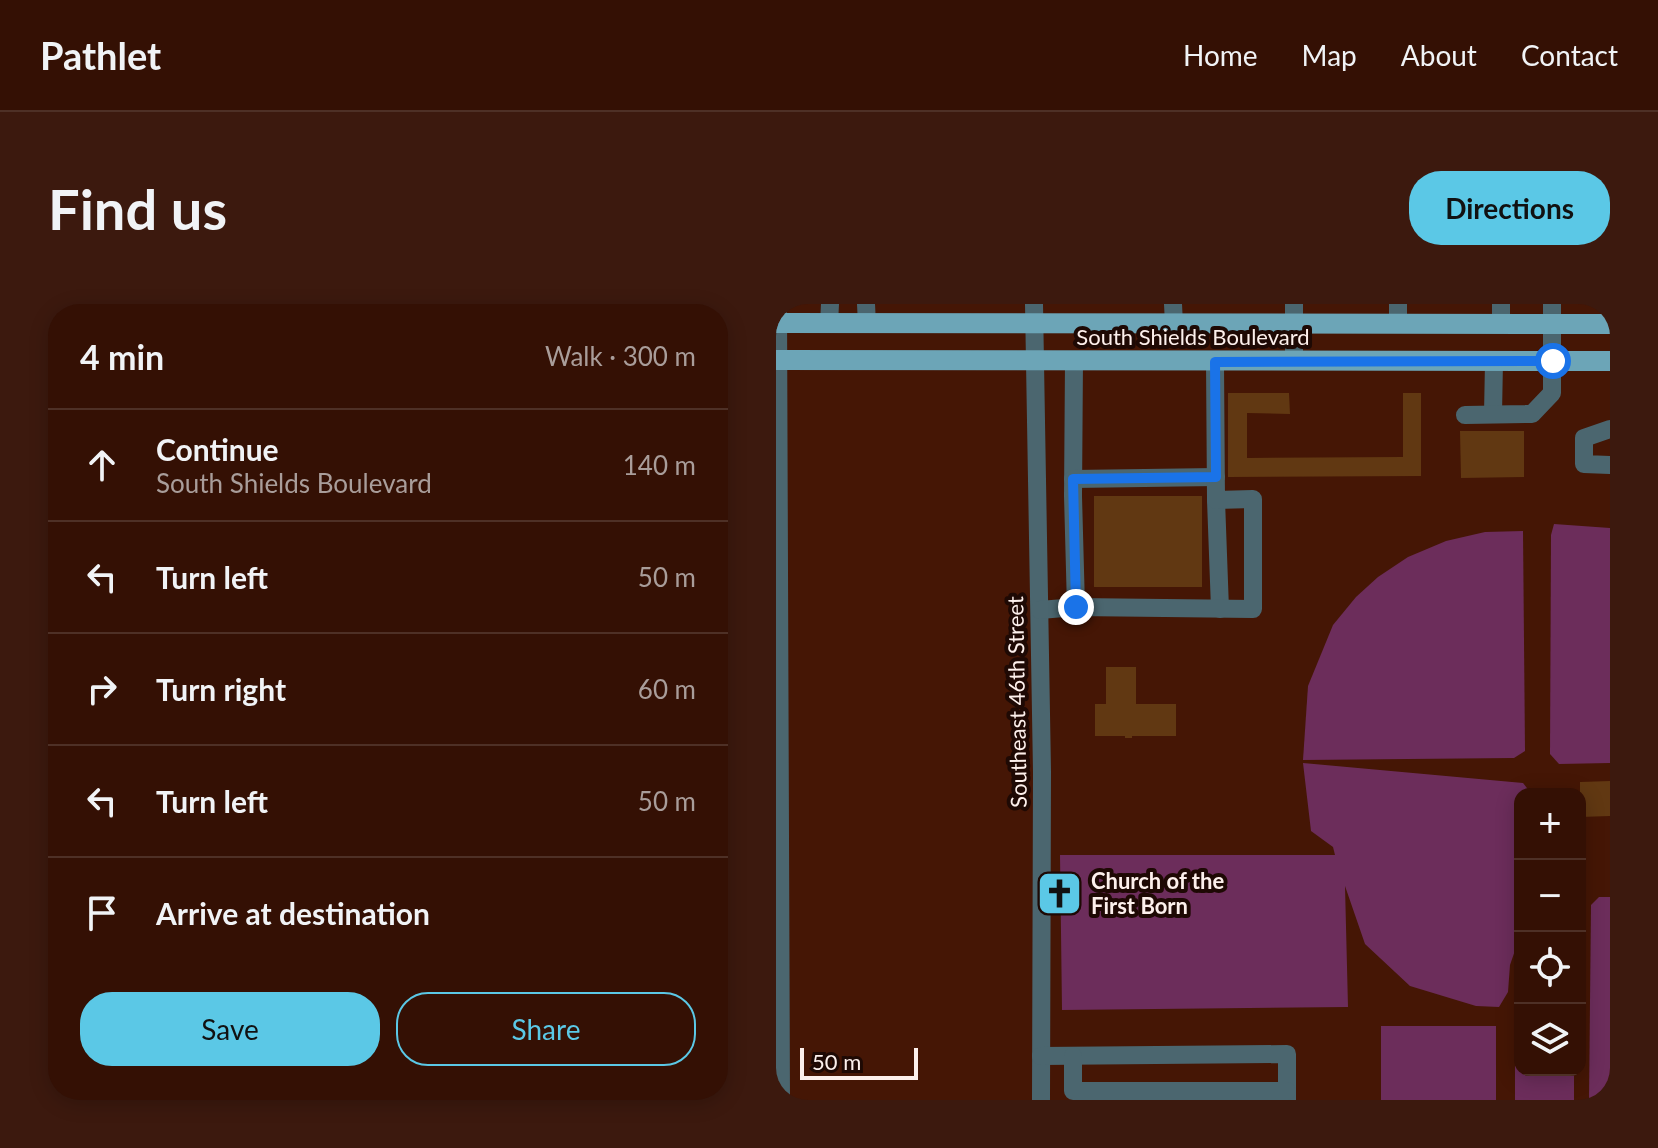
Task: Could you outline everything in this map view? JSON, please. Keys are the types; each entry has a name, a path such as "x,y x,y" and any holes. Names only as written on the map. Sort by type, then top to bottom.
{"main road":[{"name":"South Shields Boulevard","path":"778,317 830,314 1552,314 1610,324"},
{"name":"South Shields Boulevard","path":"777,360 1610,361"}],"street":[{"name":"Southeast 46th Street","path":"1034,314 1042,756 1041,1100"},
{"path":"1294,314 1294,361"},
{"path":"1465,415 1532,414 1552,393 1552,314"},
{"path":"778,317 781,1100"},
{"path":"1074,361 1076,607"},
{"path":"1215,362 1220,609"},
{"path":"1493,414 1494,362"},
{"path":"1610,429 1584,438 1584,464 1610,465"},
{"path":"1037,497 1073,488 1216,477"},
{"path":"1040,610 1076,607 1253,609 1253,499 1216,500"},
{"path":"1041,1056 1287,1054 1287,1095 1073,1091 1073,1056"}],"shaded area":[{"path":"1554,524 1610,528 1610,763 1559,764 1550,754 1551,535"},
{"path":"1523,531 1525,751 1514,758 1303,760 1308,686 1333,625 1356,597 1378,577 1408,557 1446,541 1485,532"},
{"path":"1303,763 1523,783 1527,788 1514,788 1514,953 1508,992 1499,1007 1476,1006 1410,986 1365,944 1345,886 1348,1007 1062,1010 1060,855 1335,855 1333,847 1311,831"},
{"path":"1599,897 1610,897 1610,1100 1589,1100 1591,905"},
{"path":"1381,1026 1496,1026 1496,1100 1381,1100"},
{"path":"1515,1076 1574,1076 1574,1100 1515,1100"}],"building":[{"path":"1228,393 1289,393 1290,414 1247,413 1247,458 1403,457 1403,393 1421,393 1421,476 1228,477"},
{"path":"1460,431 1524,431 1524,477 1461,478"},
{"path":"1094,496 1202,496 1202,587 1094,587"},
{"path":"1106,667 1136,667 1136,704 1176,704 1176,736 1095,736 1095,704 1106,704"},
{"path":"1610,781 1610,816 1586,817 1586,788 1580,788 1580,782"}],"place":[{"name":"Church of the First Born","path":"1060,894"}],"route":[{"path":"1076,607 1073,479 1216,477 1215,362 1553,361"}]}
